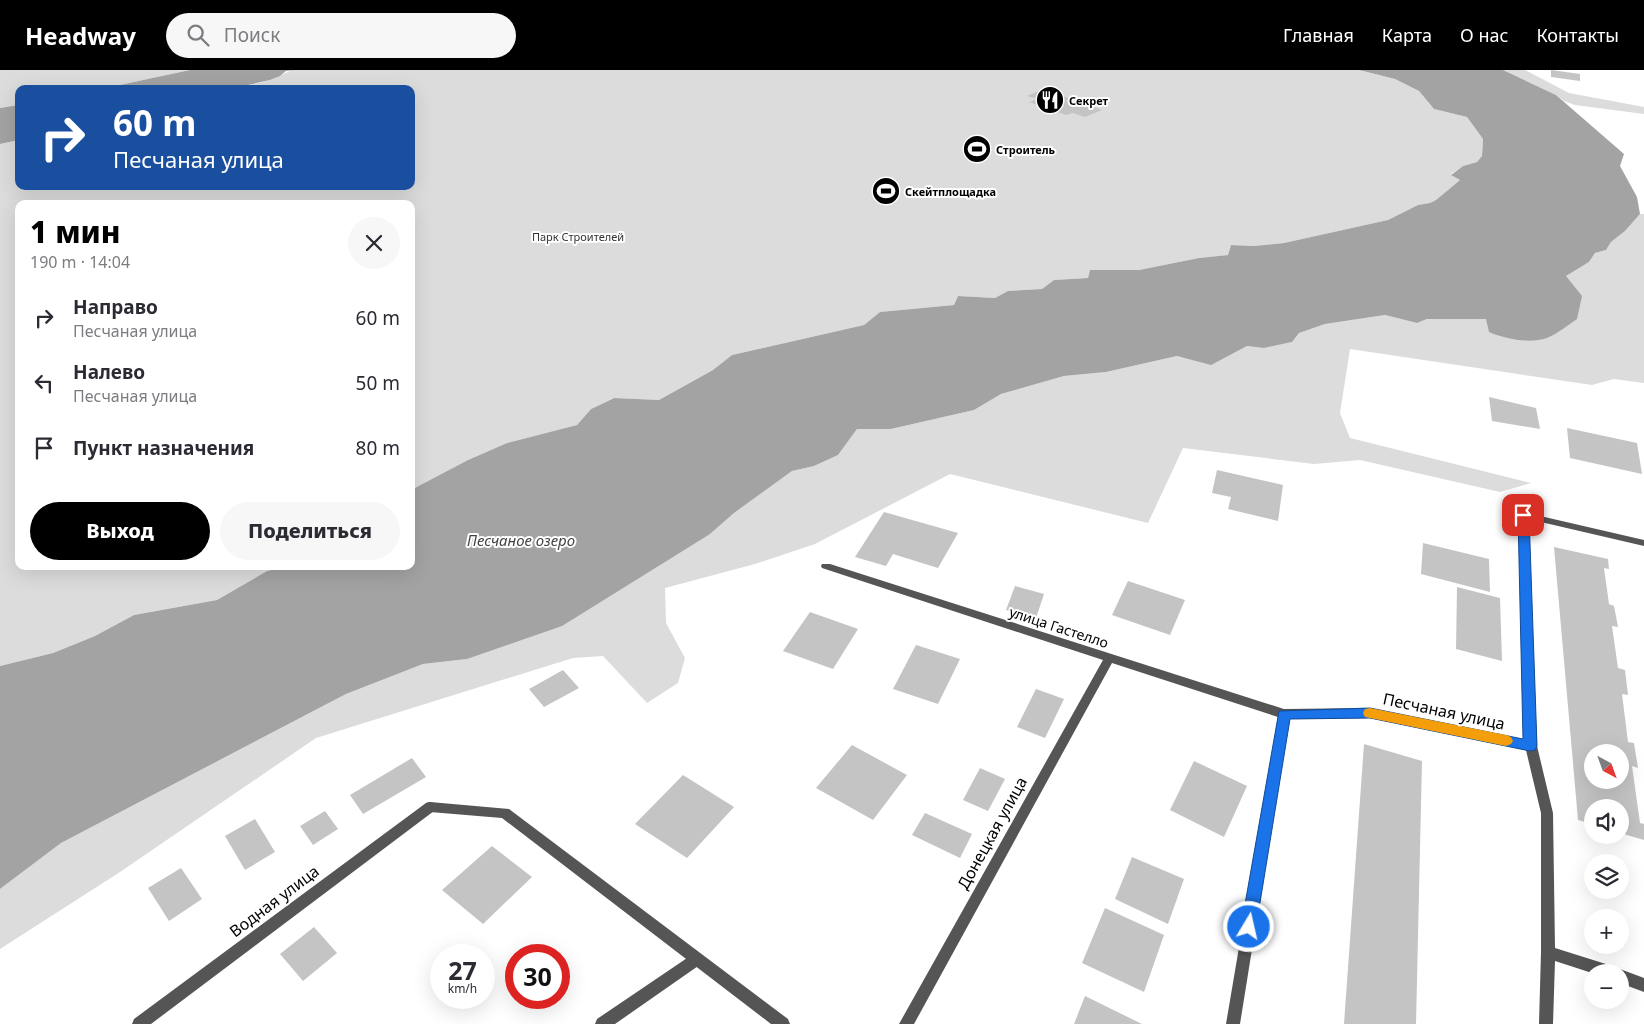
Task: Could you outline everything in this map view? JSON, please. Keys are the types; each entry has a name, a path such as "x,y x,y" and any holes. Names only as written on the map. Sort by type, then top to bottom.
{"street":[{"path":"1546,1024 1548,952 1547,813 1530,746 1523,515 1644,543"},
{"name":"улица Гастелло","path":"826,566 1284,714"},
{"name":"Донецкая улица","path":"906,1024 1109,659"},
{"name":"Песчаная улица","path":"1284,714 1370,713 1530,746"},
{"path":"1233,1024 1284,714"},
{"name":"Водная улица","path":"139,1024 430,807 505,812 696,959"},
{"path":"1548,952 1584,964"},
{"path":"602,1024 696,959 782,1024"},
{"path":"1629,979 1644,985"}],"green space":[{"path":"0,70 190,70 120,85 15,85 15,106 0,108"},
{"name":"Парк Строителей","path":"296,70 1359,70 1395,79 1419,91 1434,109 1467,117 1483,139 1482,156 1477,162 1463,166 1451,174 1460,180 1436,200 1418,205 1388,220 1284,243 1254,246 1231,245 1228,255 1199,258 1139,270 1090,270 1088,278 1054,280 1042,289 1008,291 995,298 958,296 954,305 880,312 864,325 732,355 713,370 659,400 613,398 591,409 577,425 507,443 468,460 415,488 415,200 15,200 15,570 271,570 217,600 134,615 95,636 53,653 0,666 0,144 15,141 15,190 415,190 415,85 250,85 270,80"},
{"path":"1503,70 1525,70 1569,93 1644,107 1644,114 1575,105"},
{"path":"1640,214 1644,214 1644,383 1614,379 1592,385 1350,349 1340,413 1350,438 1531,483 1500,492 1360,460 1314,464 1183,448 1148,523 950,474 815,544 755,564 665,588 666,623 685,658 678,683 647,703 603,656 573,658 316,738 120,872 0,949 0,889 61,843 346,694 423,664 467,659 710,534 734,513 792,471 814,466 838,455 857,429 891,429 974,410 1001,394 1064,376 1106,372 1177,356 1211,364 1247,346 1264,348 1292,342 1299,333 1325,324 1385,315 1417,323 1427,319 1486,319 1536,340 1549,337 1577,318 1566,276 1589,262 1595,253 1606,250 1611,242 1625,231"}],"water":[{"path":"190,70 296,70 286,71 270,80 248,85 120,85"},
{"name":"Песчаное озеро","path":"1359,70 1503,70 1556,95 1624,154 1620,166 1637,197 1640,214 1625,231 1611,242 1606,250 1595,253 1589,262 1566,276 1582,296 1577,319 1559,332 1540,340 1525,341 1510,339 1489,332 1486,319 1427,319 1417,323 1385,315 1325,324 1299,333 1292,342 1264,348 1247,346 1211,365 1177,356 1106,372 1064,376 1001,394 974,410 891,429 857,429 838,455 814,466 792,471 734,513 710,534 562,626 467,659 423,664 346,694 61,843 0,889 0,666 53,653 95,636 134,615 217,600 267,571 415,570 415,488 468,460 507,443 577,425 591,409 614,398 659,400 713,370 732,355 864,325 880,312 954,305 958,296 995,298 1008,291 1042,289 1054,280 1088,278 1090,270 1139,270 1199,258 1228,255 1231,245 1254,246 1284,243 1388,220 1418,205 1430,203 1460,180 1451,175 1463,166 1477,162 1482,156 1483,139 1467,117 1434,109 1419,91 1395,79"},
{"path":"15,106 15,141 0,144 0,108"}],"building":[{"path":"1551,70 1580,74 1580,81 1551,77"},
{"path":"1043,89 1102,110 1085,117 1073,113 1066,115 1029,102 1037,99 1027,96"},
{"path":"1489,397 1536,408 1540,429 1492,421"},
{"path":"1567,428 1637,443 1642,474 1570,458"},
{"path":"1217,470 1283,485 1278,521 1228,509 1231,497 1212,493"},
{"path":"884,512 958,533 938,568 893,554 886,566 855,557"},
{"path":"1423,543 1489,559 1490,592 1421,574"},
{"path":"1554,547 1608,559 1609,569 1604,568 1609,604 1614,606 1618,627 1612,626 1618,668 1625,670 1628,695 1622,694 1628,742 1634,743 1638,768 1632,766 1640,823 1644,824 1644,840 1629,836 1629,799 1584,799 1584,822 1578,820"},
{"path":"1128,581 1185,600 1170,635 1112,615"},
{"path":"1015,586 1044,594 1036,618 1006,610"},
{"path":"1457,587 1500,598 1502,661 1456,649"},
{"path":"810,612 858,629 833,669 783,651"},
{"path":"916,645 960,659 938,704 893,689"},
{"path":"563,670 579,688 544,707 529,689"},
{"path":"1036,689 1064,699 1045,738 1017,727"},
{"path":"1364,744 1422,761 1416,1024 1344,1024"},
{"path":"852,745 907,775 873,820 816,788"},
{"path":"412,758 426,777 363,814 350,795"},
{"path":"1194,761 1247,786 1224,837 1170,810"},
{"path":"980,768 1005,779 988,811 963,800"},
{"path":"683,775 734,807 687,858 635,824"},
{"path":"325,811 338,829 313,845 300,826"},
{"path":"925,813 972,834 960,858 912,835"},
{"path":"255,819 275,852 245,870 225,836"},
{"path":"492,846 532,877 483,924 442,890"},
{"path":"1132,857 1184,879 1168,924 1115,899"},
{"path":"181,868 202,899 169,921 148,888"},
{"path":"1105,908 1164,935 1144,992 1082,963"},
{"path":"314,927 337,953 303,981 280,954"},
{"path":"1085,996 1142,1024 1074,1024"}],"slow traffic":[{"path":"1370,713 1506,741"}],"place":[{"name":"Секрет","path":"1050,100"},
{"name":"Строитель","path":"977,149"},
{"name":"Скейтплощадка","path":"886,191"}],"route":[{"path":"1249,927 1284,714 1370,713 1530,746 1523,515"}]}
